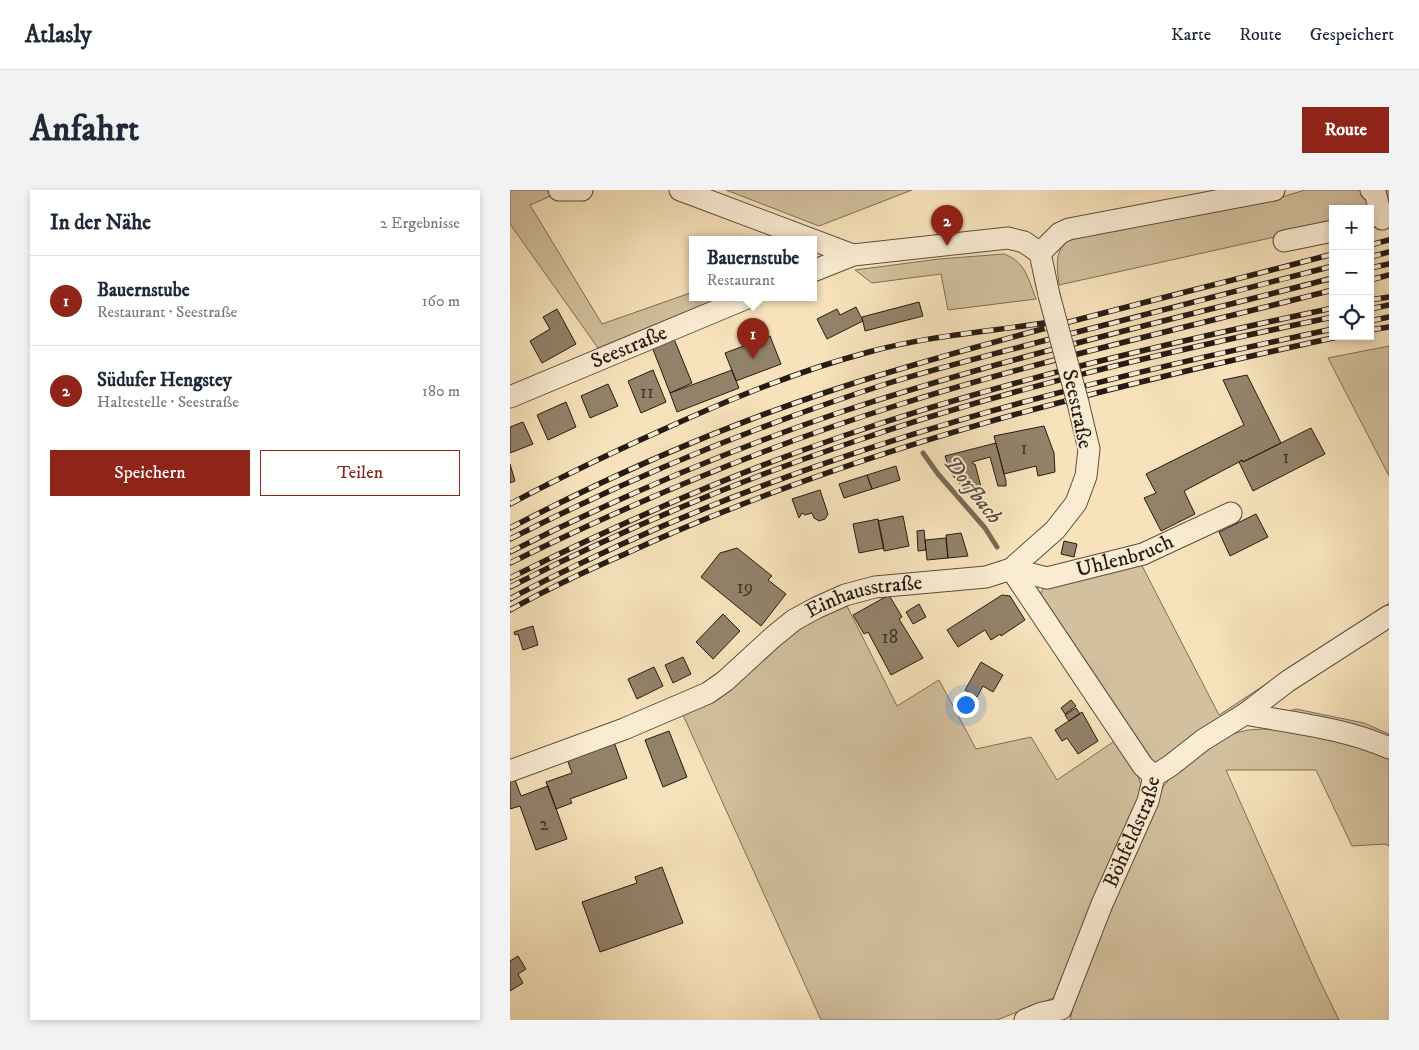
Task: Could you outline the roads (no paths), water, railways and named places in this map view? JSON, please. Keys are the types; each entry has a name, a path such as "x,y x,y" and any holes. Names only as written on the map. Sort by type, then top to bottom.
{"street":[{"path":"559,190 582,190"},
{"path":"680,190 802,236"},
{"path":"817,269 853,255 1008,238 1024,242 1040,253 1060,233 1069,229 1274,190"},
{"path":"1371,190 1375,192 1380,220"},
{"path":"1284,241 1329,232"},
{"path":"817,241 853,255"},
{"name":"Seestraße","path":"1011,569 1055,530 1076,503 1086,476 1089,449 1040,253"},
{"name":"Seestraße","path":"510,397 740,301"},
{"name":"Uhlenbruch","path":"1011,569 1047,578 1143,554 1231,512"},
{"path":"1011,569 1142,766 1154,776"},
{"name":"Einhausstraße","path":"510,772 624,730 708,693 725,681 794,620 845,595 874,587 986,577 1011,569"},
{"path":"1245,714 1288,681 1389,616"},
{"path":"1245,714 1326,729 1389,748"},
{"name":"Böhfeldstraße","path":"1025,1020 1042,1013 1062,1009 1102,904 1148,801 1154,776 1203,740 1245,714"}],"waterway":[{"name":"Dorfbach","path":"923,453 938,474 985,528 997,547"}],"railway":[{"path":"1374,244 1389,240"},
{"path":"1374,256 1389,252"},
{"path":"510,528 649,461 744,422 841,387 1000,340 1329,255"},
{"path":"1374,267 1389,264"},
{"path":"510,539 649,473 744,434 840,399 931,371 1329,267"},
{"path":"1374,279 1389,275"},
{"path":"510,552 589,513 670,477 752,444 835,414 1020,358 1329,279"},
{"path":"510,563 605,518 701,476 848,421 1006,373 1329,291"},
{"path":"1374,299 1389,297"},
{"path":"1374,308 1389,305"},
{"path":"510,578 674,501 800,451 903,416 1025,381 1148,349 1329,309"},
{"path":"1374,320 1389,317"},
{"path":"510,587 592,547 718,492 804,459 907,424 1088,373 1210,343 1329,318"},
{"path":"510,504 584,466 686,419 737,397 816,368 869,352 912,342 1044,323"},
{"path":"1374,329 1389,327"},
{"path":"510,599 592,558 706,508 881,444 1060,392 1329,330"},
{"path":"510,610 581,574 712,516 888,452 1068,400 1329,339"}],"place":[{"name":"Südufer Hengstey","path":"947,246"},
{"name":"Bauernstube","path":"753,359"}]}
